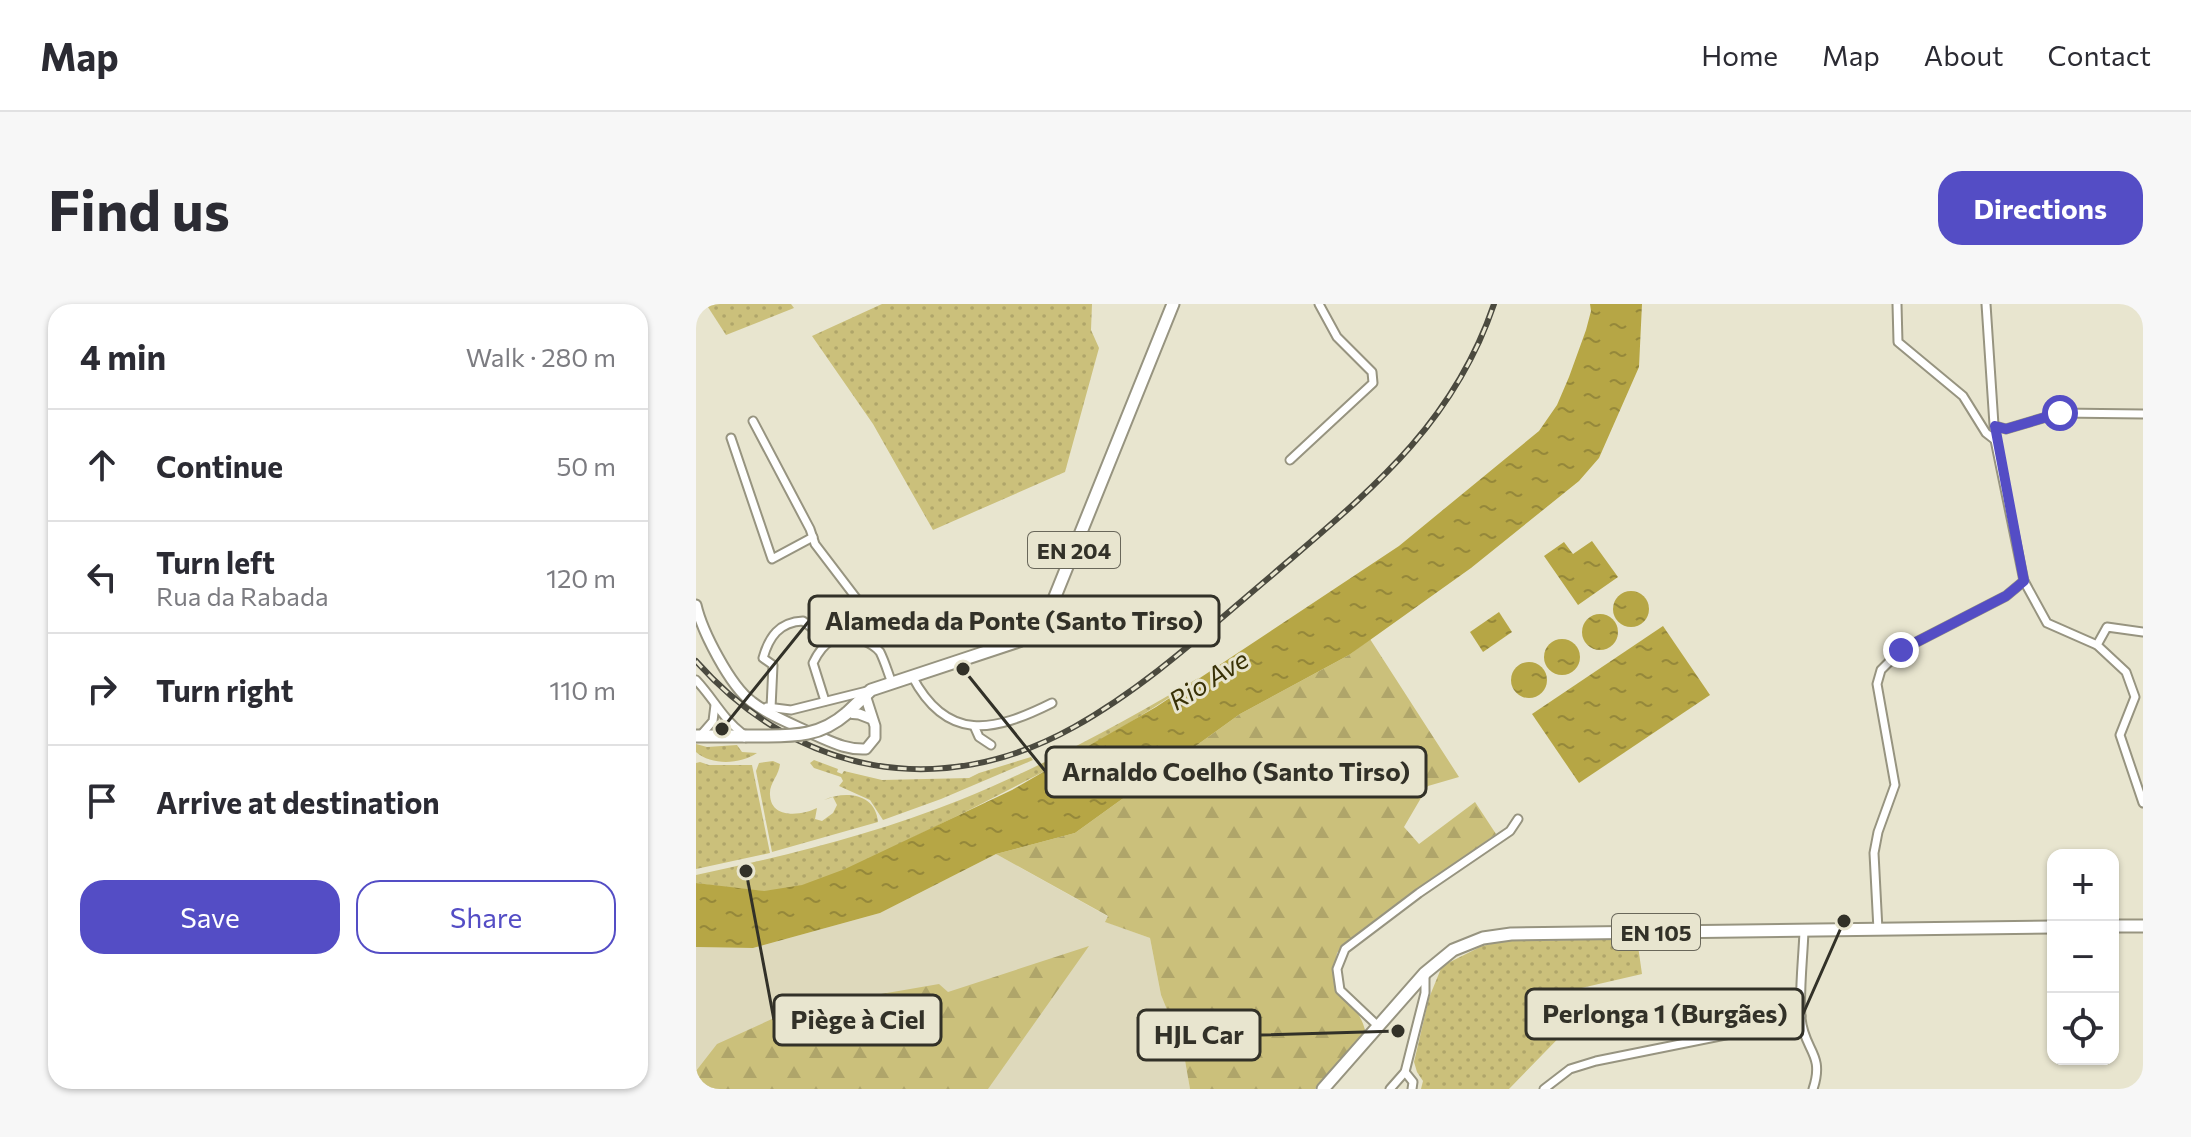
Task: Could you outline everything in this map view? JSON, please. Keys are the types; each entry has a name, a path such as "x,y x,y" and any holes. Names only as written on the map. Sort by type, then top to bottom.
{"main road":[{"name":"EN 204","path":"698,736 805,735 832,726 868,693 1019,641 1038,629 1050,609 1173,304"},
{"path":"2119,926 2143,926"},
{"name":"EN 105","path":"1323,1089 1425,973 1453,950 1483,938 1511,934 2047,927"}],"street":[{"path":"1290,460 1373,383 1372,372 1337,337 1319,304"},
{"path":"1897,304 1898,342 1963,396 1986,433 1995,440"},
{"path":"1986,304 1995,440 2024,581 2047,623 2097,645 2126,672 2135,697 2120,735 2143,803"},
{"path":"1995,426 2006,429 2060,413 2143,414"},
{"path":"753,421 815,544 863,607 863,614 852,636"},
{"path":"731,438 772,559 813,537"},
{"path":"1878,930 1874,853 1895,785 1878,693 1881,670 1901,650 2006,596 2024,581"},
{"path":"696,605 712,649 749,700 757,705 784,720 849,750 866,749 875,738 868,693 791,710 757,705"},
{"path":"771,708 773,665 763,658 770,636 782,627 803,621 828,640"},
{"path":"2097,645 2107,627 2143,632"},
{"path":"825,701 813,663 828,640 839,636 852,636 879,650 892,683"},
{"path":"912,676 922,695 935,707 955,721 975,728 994,726 1052,703"},
{"path":"696,680 726,721 745,736"},
{"path":"837,698 847,705 847,713 872,719"},
{"path":"698,736 713,721 715,703"},
{"path":"784,720 791,710"},
{"path":"975,728 979,737 991,745"},
{"path":"1378,1026 1340,990 1337,969 1345,949 1419,893 1510,831 1518,819"},
{"path":"1804,931 1801,1016 1804,1034 1817,1060 1819,1072 1813,1089"},
{"path":"1390,1089 1405,1072 1425,993 1425,973"},
{"path":"1544,1089 1570,1069 1596,1061 1775,1025 1801,1016"},
{"path":"1405,1072 1413,1082 1412,1089"}],"shaded area":[{"path":"996,854 1109,917 1106,922 1150,938 1161,995 1183,1049 1190,1089 696,1089 696,947 753,948 880,913"}],"green space":[{"path":"706,304 791,304 794,308 726,335"},
{"path":"882,304 1092,304 1091,330 1099,348 1065,472 933,530 873,424 812,336"},
{"path":"1370,639 1459,777 1428,786 1404,827 1419,844 1475,802 1496,834 1345,943 1337,953 1333,980 1357,1012 1365,1031 1315,1089 1190,1089 1183,1049 1161,995 1150,938 1105,922 1108,916 996,854 1075,833 1240,714 1349,655"},
{"path":"1200,677 1131,722 1023,783 840,872 782,890 738,889 696,883 696,875 830,843 960,800 1082,743"},
{"path":"696,744 707,747 737,745 742,752 757,753 735,761 710,760 696,752"},
{"path":"1031,757 1033,760 883,820 870,800 839,786 843,781 841,777 814,768 810,763 814,760 838,769 837,772 842,774 844,771 882,780 969,778"},
{"path":"773,761 780,764 770,795 776,809 782,812 796,814 817,808 815,819 822,821 833,813 837,805 833,797 850,795 872,805 878,822 772,852 756,771 759,763"},
{"path":"696,763 709,765 752,765 770,853 696,869"},
{"path":"1637,939 1642,974 1577,989 1582,1014 1509,1089 1421,1089 1423,1081 1414,1062 1429,998 1442,966 1482,946 1504,941"},
{"path":"1089,946 988,1089 696,1089 696,1071 717,1044 794,1009 939,984 948,992"}],"water":[{"name":"Rio Ave","path":"1590,304 1642,304 1639,367 1599,458 1579,481 1471,568 1349,655 1240,714 1075,833 996,854 880,913 753,948 696,947 696,883 764,891 802,885 845,869 1012,790 1156,707 1399,546 1539,431 1557,405 1569,377 1586,330"},
{"path":"1592,541 1618,577 1578,605 1544,556 1564,542 1573,554"},
{"path":"1631,591 1644,596 1649,609 1644,622 1631,627 1618,622 1613,609 1618,596"},
{"path":"1499,612 1512,632 1483,652 1470,632"},
{"path":"1600,614 1613,619 1618,632 1613,645 1600,650 1587,645 1582,632 1587,619"},
{"path":"1663,626 1710,695 1579,783 1532,714"},
{"path":"1562,639 1575,644 1580,657 1575,670 1562,675 1549,670 1544,657 1549,644"},
{"path":"1529,662 1542,667 1547,680 1542,693 1529,698 1516,693 1511,680 1516,667"}],"railway":[{"path":"696,661 736,700 779,730 825,752 873,765 922,769 973,764 1023,750 1074,727 1151,676 1372,487 1430,423 1455,387 1476,348 1494,304"}],"place":[{"name":"Arnaldo Coelho (Santo Tirso)","path":"963,669"},
{"name":"Alameda da Ponte (Santo Tirso)","path":"722,729"},
{"name":"Piège à Ciel","path":"746,871"},
{"name":"Perlonga 1 (Burgães)","path":"1844,921"},
{"name":"HJL Car","path":"1398,1031"}],"route":[{"path":"1901,650 2006,596 2024,581 1995,440 1995,426 2006,429 2060,413"}]}
